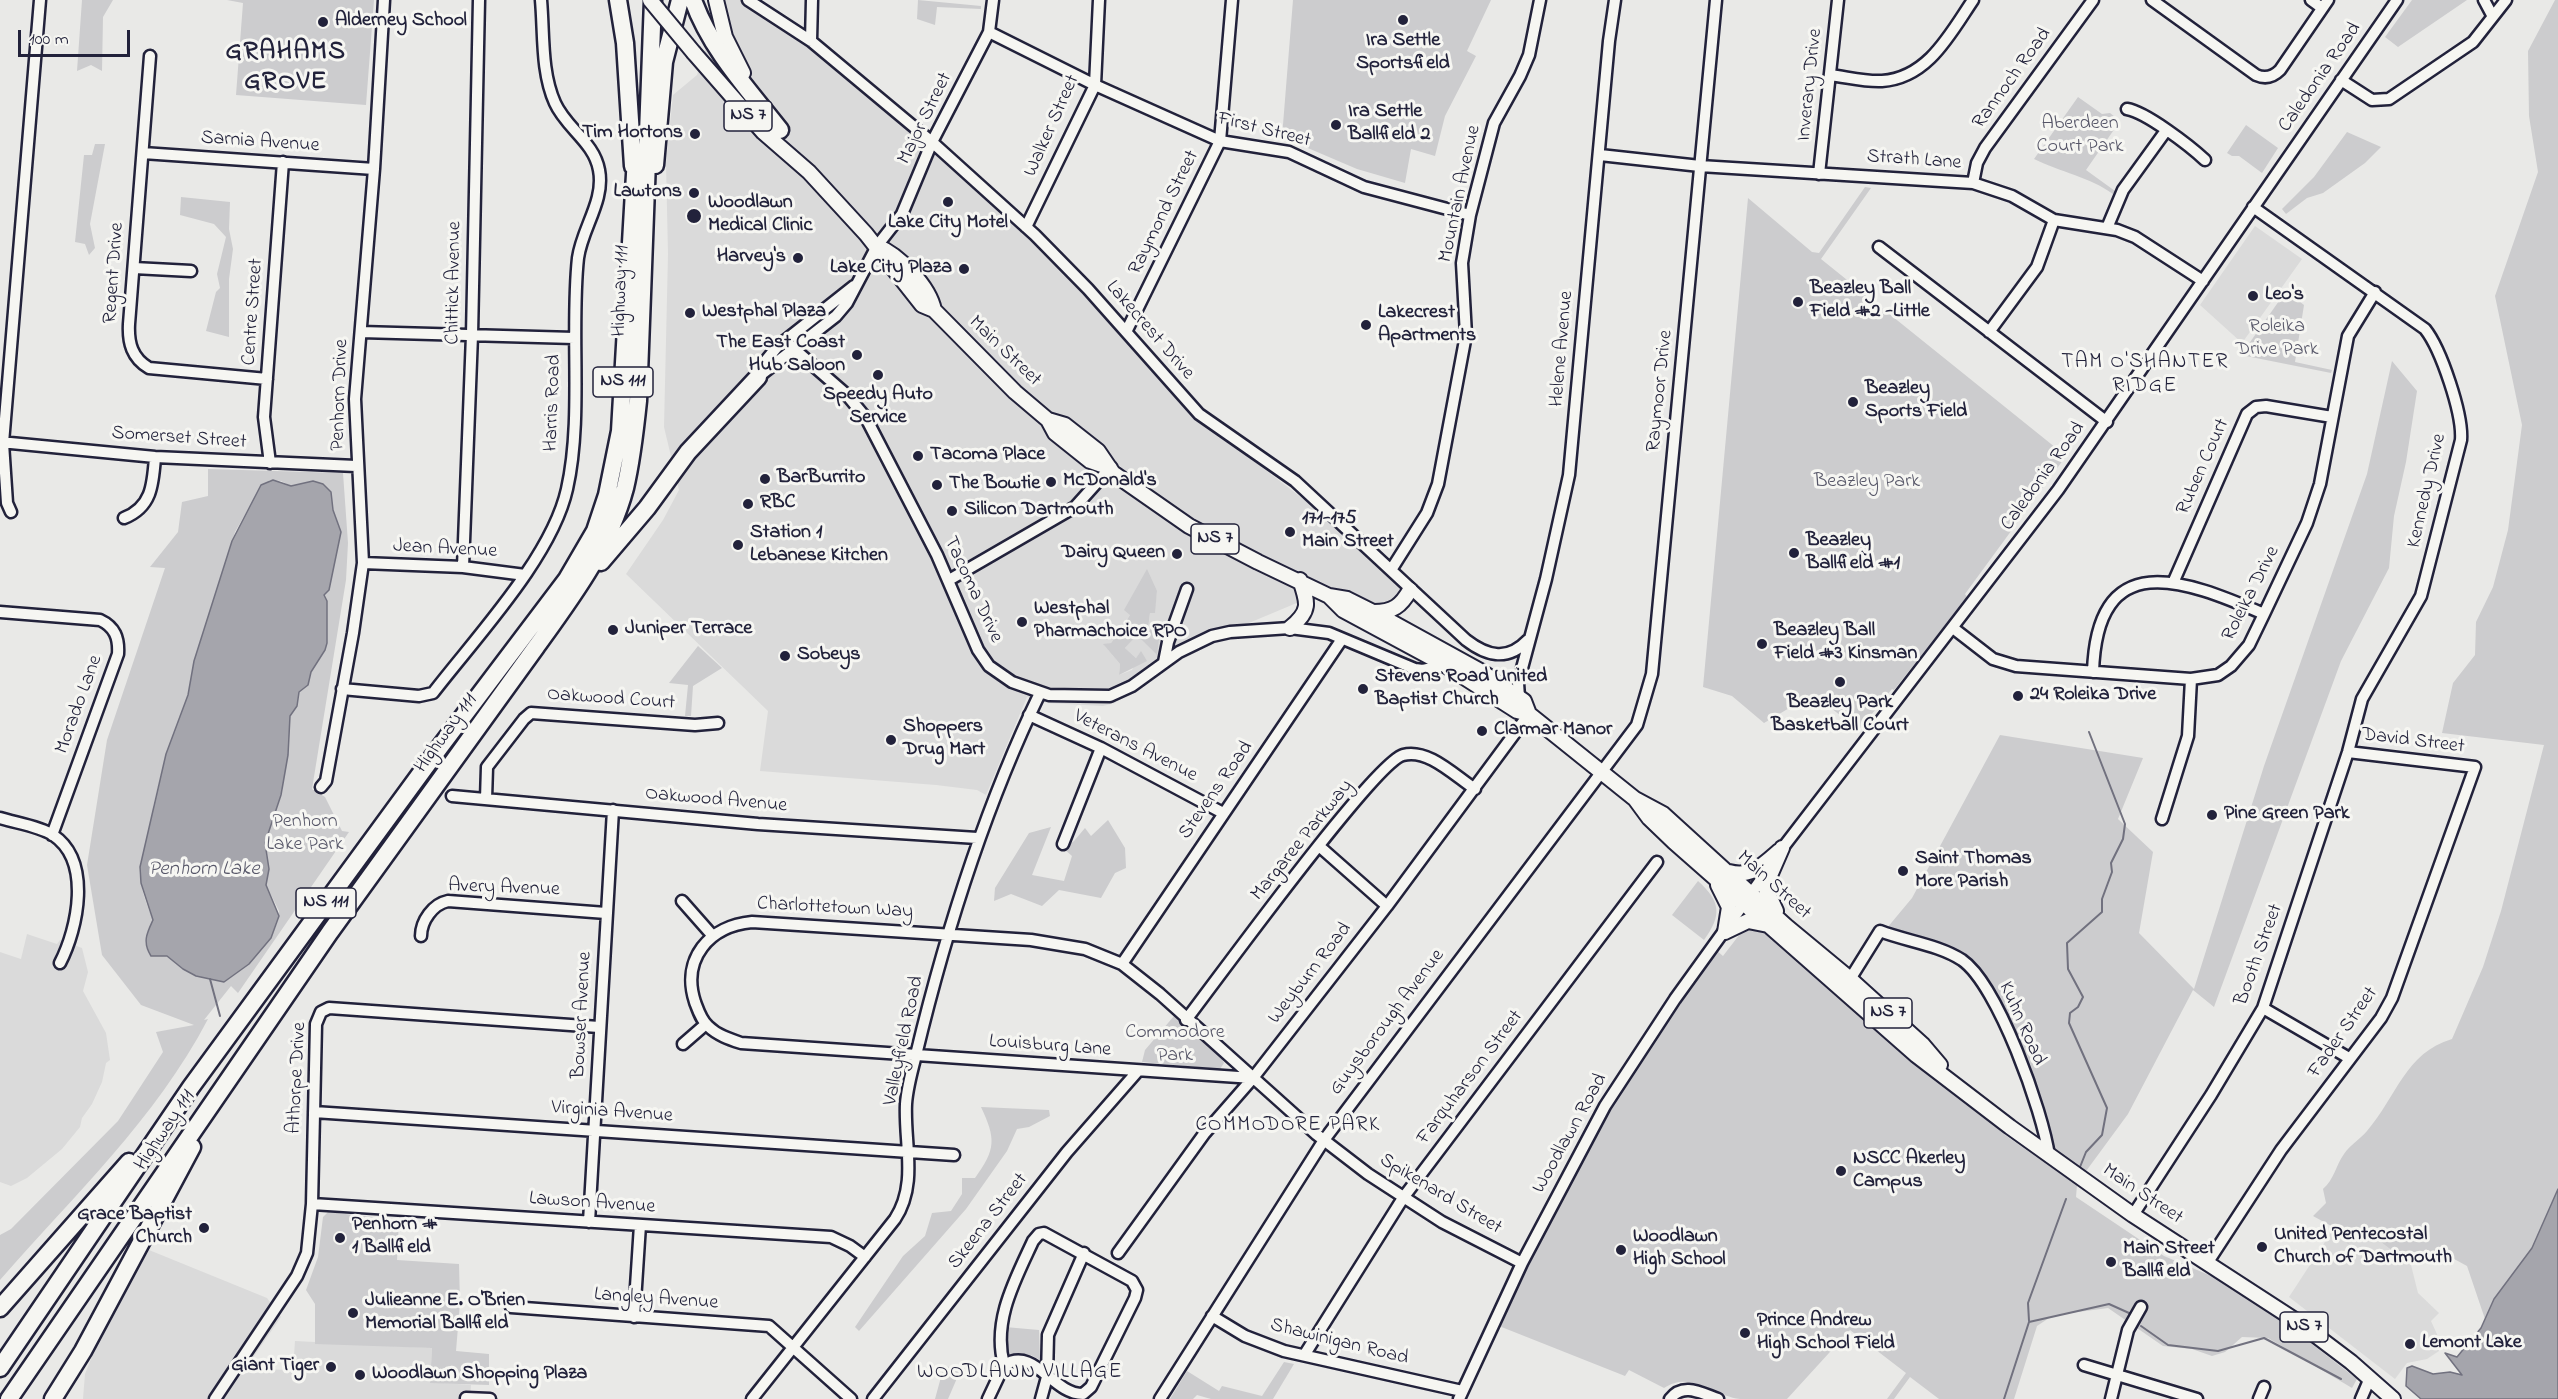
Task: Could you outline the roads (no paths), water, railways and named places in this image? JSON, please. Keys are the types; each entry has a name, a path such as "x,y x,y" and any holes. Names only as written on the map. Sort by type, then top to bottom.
{"highway":[{"path":"618,0 628,73 634,184"},
{"name":"Highway 111","path":"0,1368 191,1088 433,756 567,579 595,531 607,495 620,431 639,129 643,0"},
{"name":"Highway 111","path":"9,1399 247,1050 585,578 615,516 631,459 638,401 644,285 652,0"},
{"path":"644,285 664,62 680,0"},
{"path":"695,6 723,57 780,130"},
{"path":"585,578 630,528 696,441 758,377"},
{"path":"52,1399 69,1373 247,1050"},
{"path":"0,1308 69,1232 191,1088"},
{"path":"63,1399 69,1373"}],"main road":[{"name":"Main Street","path":"652,0 694,53 763,132 809,172 877,246 885,261 922,305 934,309 1015,392 1048,420 1065,425 1098,451 1110,468 1130,486 1183,522 1329,596 1342,610 1445,665 1517,711 1529,714 1603,771 1635,799 1663,814 1729,872 1771,926 1923,1045 1957,1085 2049,1156 2133,1215 2298,1322 2370,1378 2393,1399"},
{"name":"Main Street","path":"716,0 721,23 735,60 809,172"},
{"path":"1290,628 1301,620 1306,609 1307,600 1300,580"},
{"path":"1372,612 1388,612 1395,609 1410,590"},
{"name":"Main Street","path":"1329,596 1347,599 1447,652 1519,697 1524,701 1529,714"},
{"name":"Main Street","path":"1635,799 1648,818 1714,878 1786,926 1847,984"},
{"path":"1729,872 1742,875 1752,872 1782,848"},
{"path":"1782,848 1764,887 1767,897 1786,926"},
{"path":"1714,878 1729,907 1725,932"},
{"path":"1725,932 1748,921 1771,926"}],"street":[{"path":"11,512 7,503 2,442 40,0"},
{"name":"Penhorn Drive","path":"321,788 326,781 353,633 363,563 356,466 355,399 374,169 384,0"},
{"name":"Chittick Avenue","path":"463,567 472,335 479,0"},
{"name":"Harris Road","path":"342,688 419,696 433,693 525,575 546,542 567,490 574,412 574,338 578,258 598,198 600,171 592,150 561,115 548,87 541,0"},
{"name":"Lakecrest Drive","path":"748,0 812,41 932,142 1026,227 1127,330 1199,414 1295,481 1410,590 1483,652 1498,656 1504,655 1518,649 1528,640"},
{"path":"812,0 812,41"},
{"name":"Major Street","path":"758,377 836,316 847,303 854,285 877,246 902,214 932,142 990,32 993,0"},
{"name":"Walker Street","path":"1026,227 1095,85 1100,0"},
{"name":"Raymond Street","path":"1127,330 1220,141 1232,0"},
{"name":"Mountain Avenue","path":"1391,570 1427,513 1438,484 1466,335 1462,262 1470,215 1494,123 1526,63 1534,37 1540,0"},
{"name":"Helene Avenue","path":"1519,697 1518,683 1546,579 1569,475 1609,40 1616,0"},
{"name":"Raymoor Drive","path":"1603,771 1637,725 1652,674 1716,0"},
{"name":"Inverary Drive","path":"1820,174 1838,0"},
{"path":"1830,75 1880,81 1899,78 1917,69 1938,50 1973,0"},
{"name":"Rannoch Road","path":"1973,183 1977,163 1985,148 2093,0"},
{"path":"2152,0 2263,77 2277,73 2325,4 2311,0"},
{"name":"Caledonia Road","path":"1748,899 1782,848 1953,628 2107,422 2397,0"},
{"path":"2484,0 2492,15"},
{"path":"2341,80 2372,100 2385,100 2473,42 2506,0"},
{"name":"First Street","path":"990,32 1095,85 1220,141 1289,152 1364,187 1470,215"},
{"name":"Regent Drive","path":"150,56 129,334 132,349 140,363 160,369 267,379"},
{"path":"2127,109 2141,114 2205,160"},
{"path":"2108,228 2123,190 2165,132"},
{"name":"Sarnia Avenue","path":"143,153 374,169"},
{"name":"Strath Lane","path":"1600,155 1700,166 1973,183 2012,196 2054,220 2108,228 2140,239 2203,281"},
{"name":"Centre Street","path":"270,464 264,417 283,162"},
{"name":"Kennedy Drive","path":"2253,207 2421,326 2432,339 2451,391 2462,436 2421,596 2367,686 2348,752"},
{"path":"1989,332 2037,267 2054,220"},
{"path":"1879,248 2107,422"},
{"path":"134,268 191,271"},
{"path":"758,377 761,365 785,341 854,285"},
{"name":"Roleika Drive","path":"1953,628 2004,664 2191,679 2218,675 2231,666 2249,645 2307,523 2320,484 2348,336 2375,292"},
{"path":"361,332 574,338"},
{"name":"Tacoma Drive","path":"785,341 863,412 877,435 949,580 984,659 1009,680 1040,693 1084,697 1110,696 1132,686 1164,662 1212,636 1230,632 1290,628 1317,630 1415,669 1423,670 1445,665"},
{"name":"Ruben Court","path":"2173,583 2247,414 2256,407 2266,406 2332,417"},
{"name":"Somerset Street","path":"2,442 155,457 270,464 356,466"},
{"path":"123,518 145,505 149,499 155,457"},
{"path":"949,580 1075,507 1110,468"},
{"name":"Jean Avenue","path":"363,563 463,567 525,575"},
{"path":"2093,672 2097,628 2107,607 2136,585 2173,583 2213,592 2264,614"},
{"path":"1164,662 1187,589"},
{"name":"Morado Lane","path":"0,612 100,620 108,625 118,638 118,654 52,835"},
{"name":"Stevens Road","path":"1122,964 1342,639"},
{"path":"2162,819 2188,736 2191,679"},
{"name":"Valleyfield Road","path":"752,1399 895,1219 905,1202 909,1180 906,1102 948,934 977,838 1040,693"},
{"name":"Oakwood Court","path":"486,799 487,767 524,718 531,713 695,725 718,723"},
{"name":"Weyburn Road","path":"1118,1253 1204,1134 1252,1078 1387,906 1529,714"},
{"name":"Veterans Avenue","path":"1029,715 1101,748 1223,813"},
{"path":"1063,844 1101,748"},
{"name":"David Street","path":"2348,752 2475,767"},
{"name":"Booth Street","path":"2133,1215 2211,1095 2263,1008 2348,752"},
{"name":"Margaree Parkway","path":"1186,1020 1320,846 1388,764 1403,755 1417,754 1429,758 1475,789"},
{"name":"Fader Street","path":"2208,1262 2281,1150 2381,1018 2392,998 2475,767"},
{"name":"Guysborough Avenue","path":"1160,1399 1323,1140 1603,771"},
{"name":"Oakwood Avenue","path":"452,796 759,824 977,838"},
{"name":"Bowser Avenue","path":"588,1222 613,810"},
{"path":"0,818 52,835 68,850 75,863 79,884 66,951 60,963"},
{"path":"1320,846 1387,906"},
{"name":"Farquharson Street","path":"1305,1354 1403,1198 1657,862"},
{"name":"Woodlawn Road","path":"1460,1395 1522,1263 1605,1106 1675,999 1748,899"},
{"name":"Avery Avenue","path":"421,936 421,926 433,910 448,901 606,913"},
{"path":"681,901 712,935 699,949 691,977 697,1007 706,1024 714,1032 741,1043 916,1055"},
{"name":"Charlottetown Way","path":"712,935 730,926 752,922 948,934"},
{"name":"Kuhn Road","path":"1847,984 1880,931 1939,950 1964,962 1983,984 2002,1017 2046,1135 2049,1156"},
{"name":"Spikenard Street","path":"948,934 1068,945 1100,953 1122,964 1160,994 1186,1020 1323,1140 1403,1198 1442,1222 1522,1263"},
{"name":"Athorpe Drive","path":"215,1399 303,1266 308,1253 312,1204 317,1018 321,1012 329,1008 600,1027"},
{"path":"2263,1008 2349,1058"},
{"path":"683,1044 706,1024"},
{"name":"Louisburg Lane","path":"916,1055 1137,1072 1252,1078"},
{"name":"Skeena Street","path":"873,1399 1067,1152 1137,1072"},
{"name":"Virginia Avenue","path":"314,1112 954,1155"},
{"name":"Lawson Avenue","path":"312,1204 831,1238 844,1243 865,1257"},
{"path":"634,1317 640,1225"},
{"path":"988,1399 1004,1365 1000,1339 1004,1310 1036,1237 1044,1233 1084,1253 1132,1281 1136,1287 1136,1295 1087,1392 1080,1394 1066,1390 1030,1362 1018,1359 1004,1365"},
{"path":"1041,1399 1047,1377 1048,1335 1084,1253"},
{"name":"Langley Avenue","path":"511,1307 766,1325 851,1399"},
{"path":"2111,1399 2128,1330 2141,1307"},
{"name":"Shawinigan Road","path":"1212,1316 1258,1342 1460,1395"},
{"path":"2084,1365 2117,1377 2197,1399"},
{"path":"2361,1399 2370,1378"},
{"path":"2259,1399 2264,1387"},
{"path":"1670,1399 1679,1391 1689,1389 1718,1399"},
{"path":"466,1398 490,1399"}],"water":[{"name":"Penhorn Lake","path":"273,480 291,486 313,481 323,484 331,492 333,510 341,532 329,590 324,595 327,601 327,643 311,672 308,685 299,692 297,706 290,716 288,755 281,795 265,843 269,869 266,885 279,916 271,938 249,964 224,982 196,976 167,956 151,956 146,942 153,920 141,883 140,867 166,754 188,695 194,661 232,541 261,485"},
{"name":"Lemont Lake","path":"2558,1189 2558,1399 2421,1399 2406,1386 2407,1368 2412,1366 2433,1374 2450,1372 2462,1375 2445,1353 2457,1357 2481,1328 2494,1299 2532,1248"}],"waterway":[{"path":"2080,1167 2086,1152 2102,1135 2107,1108 2069,1023 2070,1013 2078,1007 2083,997 2068,969 2067,943 2102,912 2102,899 2112,872 2111,863 2123,839 2125,824 2089,732"},
{"path":"210,979 220,1016"},
{"path":"2029,1321 2028,1303 2066,1199"},
{"path":"2004,1399 2029,1322 2109,1304 2129,1313"},
{"path":"2141,1326 2168,1345 2218,1351 2264,1338 2341,1379"}],"place":[{"name":"Ira Settle Sportsfield","path":"1403,20"},
{"name":"Alderney School","path":"323,22"},
{"name":"Ira Settle Ballfield 2","path":"1336,125"},
{"name":"Tim Hortons","path":"695,134"},
{"name":"Lawtons","path":"694,193"},
{"name":"Lake City Motel","path":"948,202"},
{"name":"Woodlawn Medical Clinic","path":"694,216"},
{"name":"Harvey's","path":"798,258"},
{"name":"Lake City Plaza","path":"964,269"},
{"name":"Leo's","path":"2253,296"},
{"name":"Beazley Ball Field #2 -Little","path":"1798,302"},
{"name":"Westphal Plaza","path":"690,313"},
{"name":"Lakecrest Apartments","path":"1366,325"},
{"name":"The East Coast Hub Saloon","path":"857,355"},
{"name":"Speedy Auto Service","path":"878,375"},
{"name":"Beazley Sports Field","path":"1853,402"},
{"name":"Tacoma Place","path":"918,456"},
{"name":"BarBurrito","path":"765,479"},
{"name":"McDonald's","path":"1051,482"},
{"name":"The Bowtie","path":"937,485"},
{"name":"RBC","path":"748,504"},
{"name":"Silicon Dartmouth","path":"952,511"},
{"name":"171-175 Main Street","path":"1290,532"},
{"name":"Station 1 Lebanese Kitchen","path":"738,545"},
{"name":"Beazley Ballfield #1","path":"1794,553"},
{"name":"Dairy Queen","path":"1177,554"},
{"name":"Westphal Pharmachoice RPO","path":"1022,622"},
{"name":"Juniper Terrace","path":"613,630"},
{"name":"Beazley Ball Field #3 Kinsman","path":"1762,644"},
{"name":"Sobeys","path":"785,656"},
{"name":"Beazley Park Basketball Court","path":"1840,682"},
{"name":"Stevens Road United Baptist Church","path":"1363,689"},
{"name":"24 Roleika Drive","path":"2018,696"},
{"name":"Clarmar Manor","path":"1482,731"},
{"name":"Shoppers Drug Mart","path":"891,740"},
{"name":"Pine Green Park","path":"2212,815"},
{"name":"Saint Thomas More Parish","path":"1903,871"},
{"name":"NSCC Akerley Campus","path":"1841,1171"},
{"name":"Grace Baptist Church","path":"204,1228"},
{"name":"Penhorn # 1 Ballfield","path":"340,1238"},
{"name":"United Pentecostal Church of Dartmouth","path":"2262,1247"},
{"name":"Woodlawn High School","path":"1621,1250"},
{"name":"Main Street Ballfield","path":"2111,1262"},
{"name":"Julieanne E. O'Brien Memorial Ballfield","path":"353,1313"},
{"name":"Prince Andrew High School Field","path":"1745,1333"},
{"name":"Lemont Lake","path":"2410,1344"},
{"name":"Giant Tiger","path":"331,1367"},
{"name":"Woodlawn Shopping Plaza","path":"360,1375"}],"district":[{"name":"GRAHAMS GROVE","path":"286,69"},
{"name":"TAM O'SHANTER RIDGE","path":"2145,376"},
{"name":"COMMODORE PARK","path":"1288,1127"},
{"name":"WOODLAWN VILLAGE","path":"1020,1374"}],"park label":[{"name":"Aberdeen Court Park","path":"2080,136"},
{"name":"Roleika Drive Park","path":"2277,340"},
{"name":"Beazley Park","path":"1867,483"},
{"name":"Penhorn Lake Park","path":"305,834"},
{"name":"Commodore Park","path":"1175,1046"}]}
